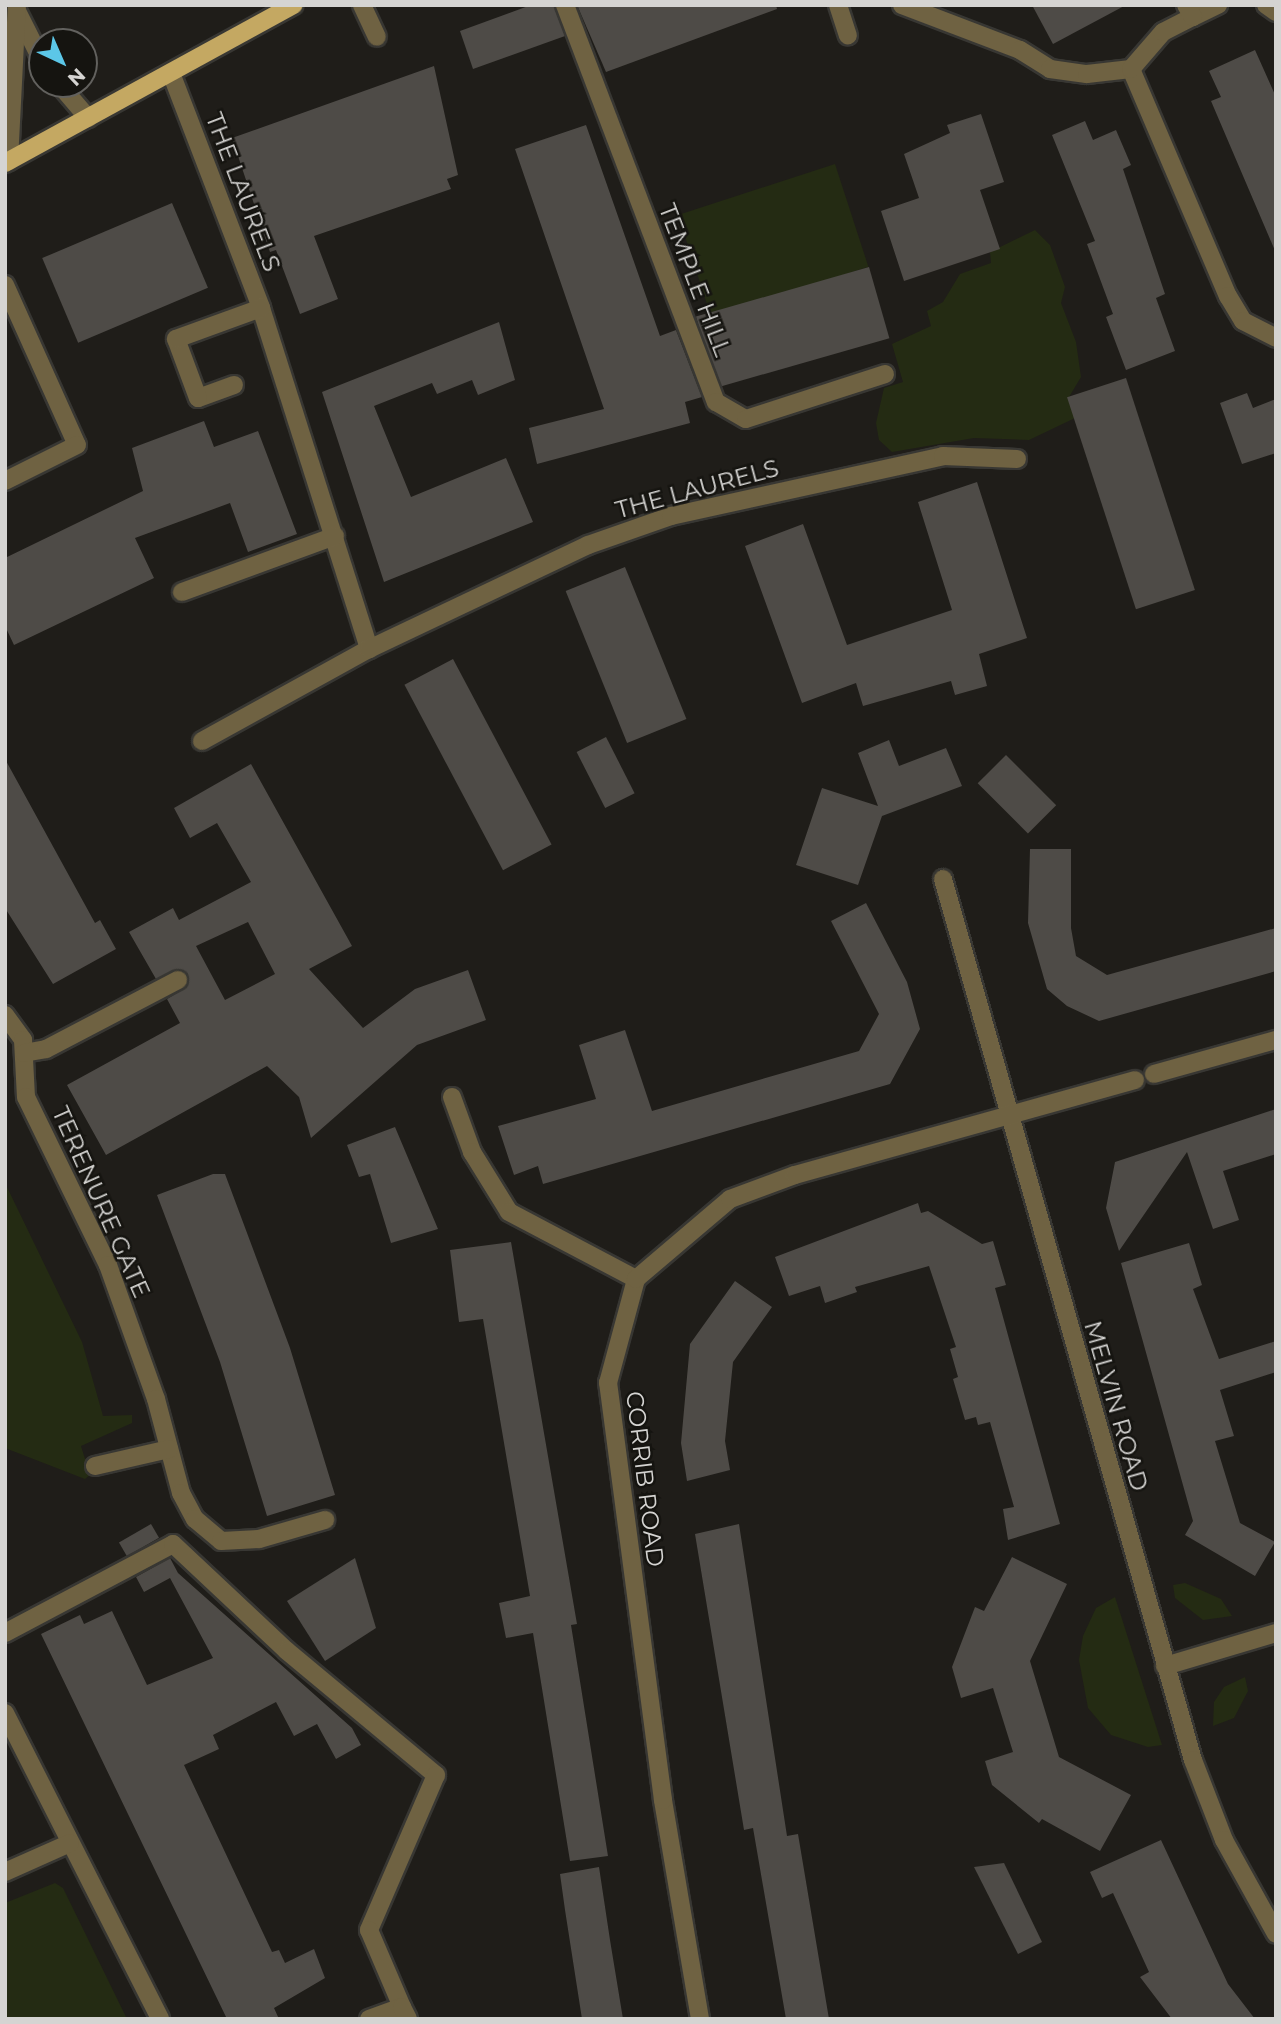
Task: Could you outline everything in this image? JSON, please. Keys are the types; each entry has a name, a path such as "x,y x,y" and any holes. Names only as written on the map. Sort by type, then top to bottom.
{"main road":[{"path":"7,162 294,5"}],"street":[{"path":"362,5 377,37"},
{"name":"TEMPLE HILL","path":"565,5 716,402 746,419 885,374"},
{"path":"838,5 848,35"},
{"path":"902,5 1020,50 1050,69 1087,74 1131,69 1163,32 1190,11 1219,5"},
{"path":"1266,5 1276,12"},
{"path":"17,8 28,31"},
{"path":"7,162 17,8"},
{"path":"1131,69 1228,296 1243,321 1276,338"},
{"name":"THE LAURELS","path":"171,73 261,308 369,649"},
{"path":"72,98 88,118"},
{"path":"5,285 77,446 5,481"},
{"path":"234,385 198,398 176,339 261,308"},
{"name":"THE LAURELS","path":"202,741 369,649 588,545 671,516 943,456 1017,460"},
{"path":"182,592 335,536"},
{"name":"MELVIN ROAD","path":"943,879 1165,1666 1224,1839 1276,1934"},
{"path":"24,1054 46,1049 178,980"},
{"name":"TERENURE GATE","path":"5,1015 23,1040 26,1097 108,1265 181,1493 195,1519 221,1541 259,1539 326,1520"},
{"path":"1154,1074 1276,1040"},
{"path":"452,1097 472,1152 509,1212 636,1279 730,1199 795,1175 1011,1118 1135,1080"},
{"name":"CORRIB ROAD","path":"636,1279 608,1382 663,1800 700,2019"},
{"path":"95,1466 169,1449"},
{"path":"5,1633 173,1544 287,1651 436,1774 369,1930 405,2013 369,2019"},
{"path":"1165,1666 1276,1633"},
{"path":"5,1713 160,2019"},
{"path":"5,1872 71,1843"}],"green space":[{"path":"835,164 868,267 711,318 678,215"},
{"path":"1035,230 1050,245 1065,287 1061,303 1076,342 1081,377 1069,397 1075,418 1029,440 974,438 892,452 879,440 876,423 884,388 903,382 892,344 931,326 927,311 943,302 960,274 991,263 990,252"},
{"path":"5,1183 82,1342 103,1416 132,1415 132,1423 81,1446 90,1475 85,1479 5,1448"},
{"path":"1185,1583 1221,1599 1232,1616 1203,1620 1175,1598 1173,1585"},
{"path":"1115,1597 1162,1745 1148,1747 1111,1735 1088,1708 1079,1660 1083,1636 1096,1608"},
{"path":"1245,1677 1248,1691 1234,1718 1213,1726 1214,1702 1224,1687"},
{"path":"55,1883 63,1888 127,2019 5,2019 5,1903"}],"building":[{"path":"531,5 554,5 565,36 473,69 460,31"},
{"path":"577,5 776,5 777,9 606,72"},
{"path":"1032,5 1126,5 1053,44"},
{"path":"1255,50 1276,97 1276,253 1211,101 1221,97 1209,71"},
{"path":"434,66 458,175 447,179 451,189 314,236 338,299 300,314 276,250 270,252 232,138"},
{"path":"981,114 1004,182 980,190 1000,249 904,281 881,211 919,198 904,154 950,133 947,125"},
{"path":"1085,121 1093,140 1116,130 1131,165 1123,169 1165,294 1156,298 1175,351 1126,370 1106,317 1113,314 1087,244 1095,241 1052,135"},
{"path":"586,125 660,336 676,330 702,397 685,402 690,423 537,464 529,428 604,409 515,149"},
{"path":"172,203 208,288 78,343 42,258"},
{"path":"869,267 889,338 716,388 696,317"},
{"path":"499,322 515,380 478,395 472,380 437,394 432,383 374,406 411,497 506,458 533,522 384,582 322,392"},
{"path":"1126,378 1195,590 1136,609 1067,397"},
{"path":"1247,393 1253,408 1276,399 1276,453 1242,464 1220,403"},
{"path":"204,421 214,447 258,431 297,534 248,552 230,503 135,538 154,578 14,645 5,626 5,558 143,491 132,448"},
{"path":"977,482 1027,638 979,654 987,686 955,695 951,681 863,706 856,683 802,703 745,546 803,524 847,645 952,610 918,502"},
{"path":"625,567 686,719 627,743 566,591"},
{"path":"453,659 552,844 503,870 404,685"},
{"path":"606,737 635,793 605,808 577,752"},
{"path":"889,740 899,766 946,748 962,786 882,816 858,885 796,865 822,788 878,806 858,753"},
{"path":"1006,755 1056,805 1028,833 978,783"},
{"path":"5,759 95,923 100,920 116,949 53,984 5,908"},
{"path":"251,764 352,946 309,969 363,1028 415,989 468,970 486,1020 417,1045 311,1138 299,1097 267,1066 106,1155 67,1085 180,1023 167,999 187,987 188,974 178,969 156,979 129,932 173,908 179,920 251,882 217,823 190,838 174,808","holes":["248,922 275,974 225,1000 196,946"]},
{"path":"1030,849 1071,849 1071,928 1076,956 1107,975 1276,928 1276,971 1099,1021 1067,1006 1047,989 1028,923"},
{"path":"866,903 907,982 920,1029 890,1084 543,1184 538,1166 514,1175 498,1126 596,1099 579,1045 625,1030 652,1111 859,1051 879,1014 831,921"},
{"path":"1276,1109 1276,1154 1223,1171 1239,1220 1213,1229 1187,1152 1119,1251 1106,1208 1115,1162"},
{"path":"395,1127 438,1229 391,1243 370,1174 359,1177 347,1145"},
{"path":"213,1174 225,1174 290,1348 335,1495 267,1516 220,1362 157,1195"},
{"path":"918,1203 921,1213 928,1211 982,1244 993,1241 1006,1285 995,1288 1060,1524 1008,1540 1003,1509 1014,1507 990,1422 978,1425 976,1417 965,1420 953,1379 958,1377 950,1349 956,1347 929,1266 855,1287 857,1292 825,1303 820,1286 789,1296 775,1257"},
{"path":"511,1242 577,1624 571,1625 608,1856 570,1861 533,1633 506,1638 499,1603 530,1596 483,1319 459,1322 450,1250"},
{"path":"1189,1243 1202,1285 1193,1289 1219,1359 1276,1341 1276,1372 1220,1390 1234,1436 1215,1441 1240,1523 1275,1542 1255,1576 1185,1535 1193,1521 1121,1263"},
{"path":"735,1281 772,1307 733,1362 725,1441 730,1470 687,1481 681,1443 690,1344"},
{"path":"151,1524 159,1538 127,1556 119,1542"},
{"path":"739,1524 787,1836 798,1834 829,2019 786,2019 753,1828 744,1830 695,1534"},
{"path":"1012,1557 1067,1584 1030,1661 1059,1757 1131,1795 1100,1851 1042,1819 1039,1823 992,1785 985,1761 1013,1752 993,1688 961,1698 952,1667 975,1607 984,1611"},
{"path":"170,1558 178,1573 352,1728 361,1745 336,1759 317,1724 294,1736 276,1702 213,1735 219,1749 184,1765 272,1952 279,1950 285,1963 314,1949 325,1978 274,2008 279,2019 227,2019 41,1634 80,1615 84,1624 112,1611 147,1685 213,1658 170,1578 144,1592 136,1577"},
{"path":"355,1558 376,1628 325,1661 287,1601"},
{"path":"1161,1840 1228,1984 1255,2019 1172,2019 1140,1977 1149,1972 1113,1893 1102,1898 1090,1872"},
{"path":"1004,1863 1042,1942 1018,1954 974,1867"},
{"path":"599,1867 623,2019 582,2019 560,1874"}]}
